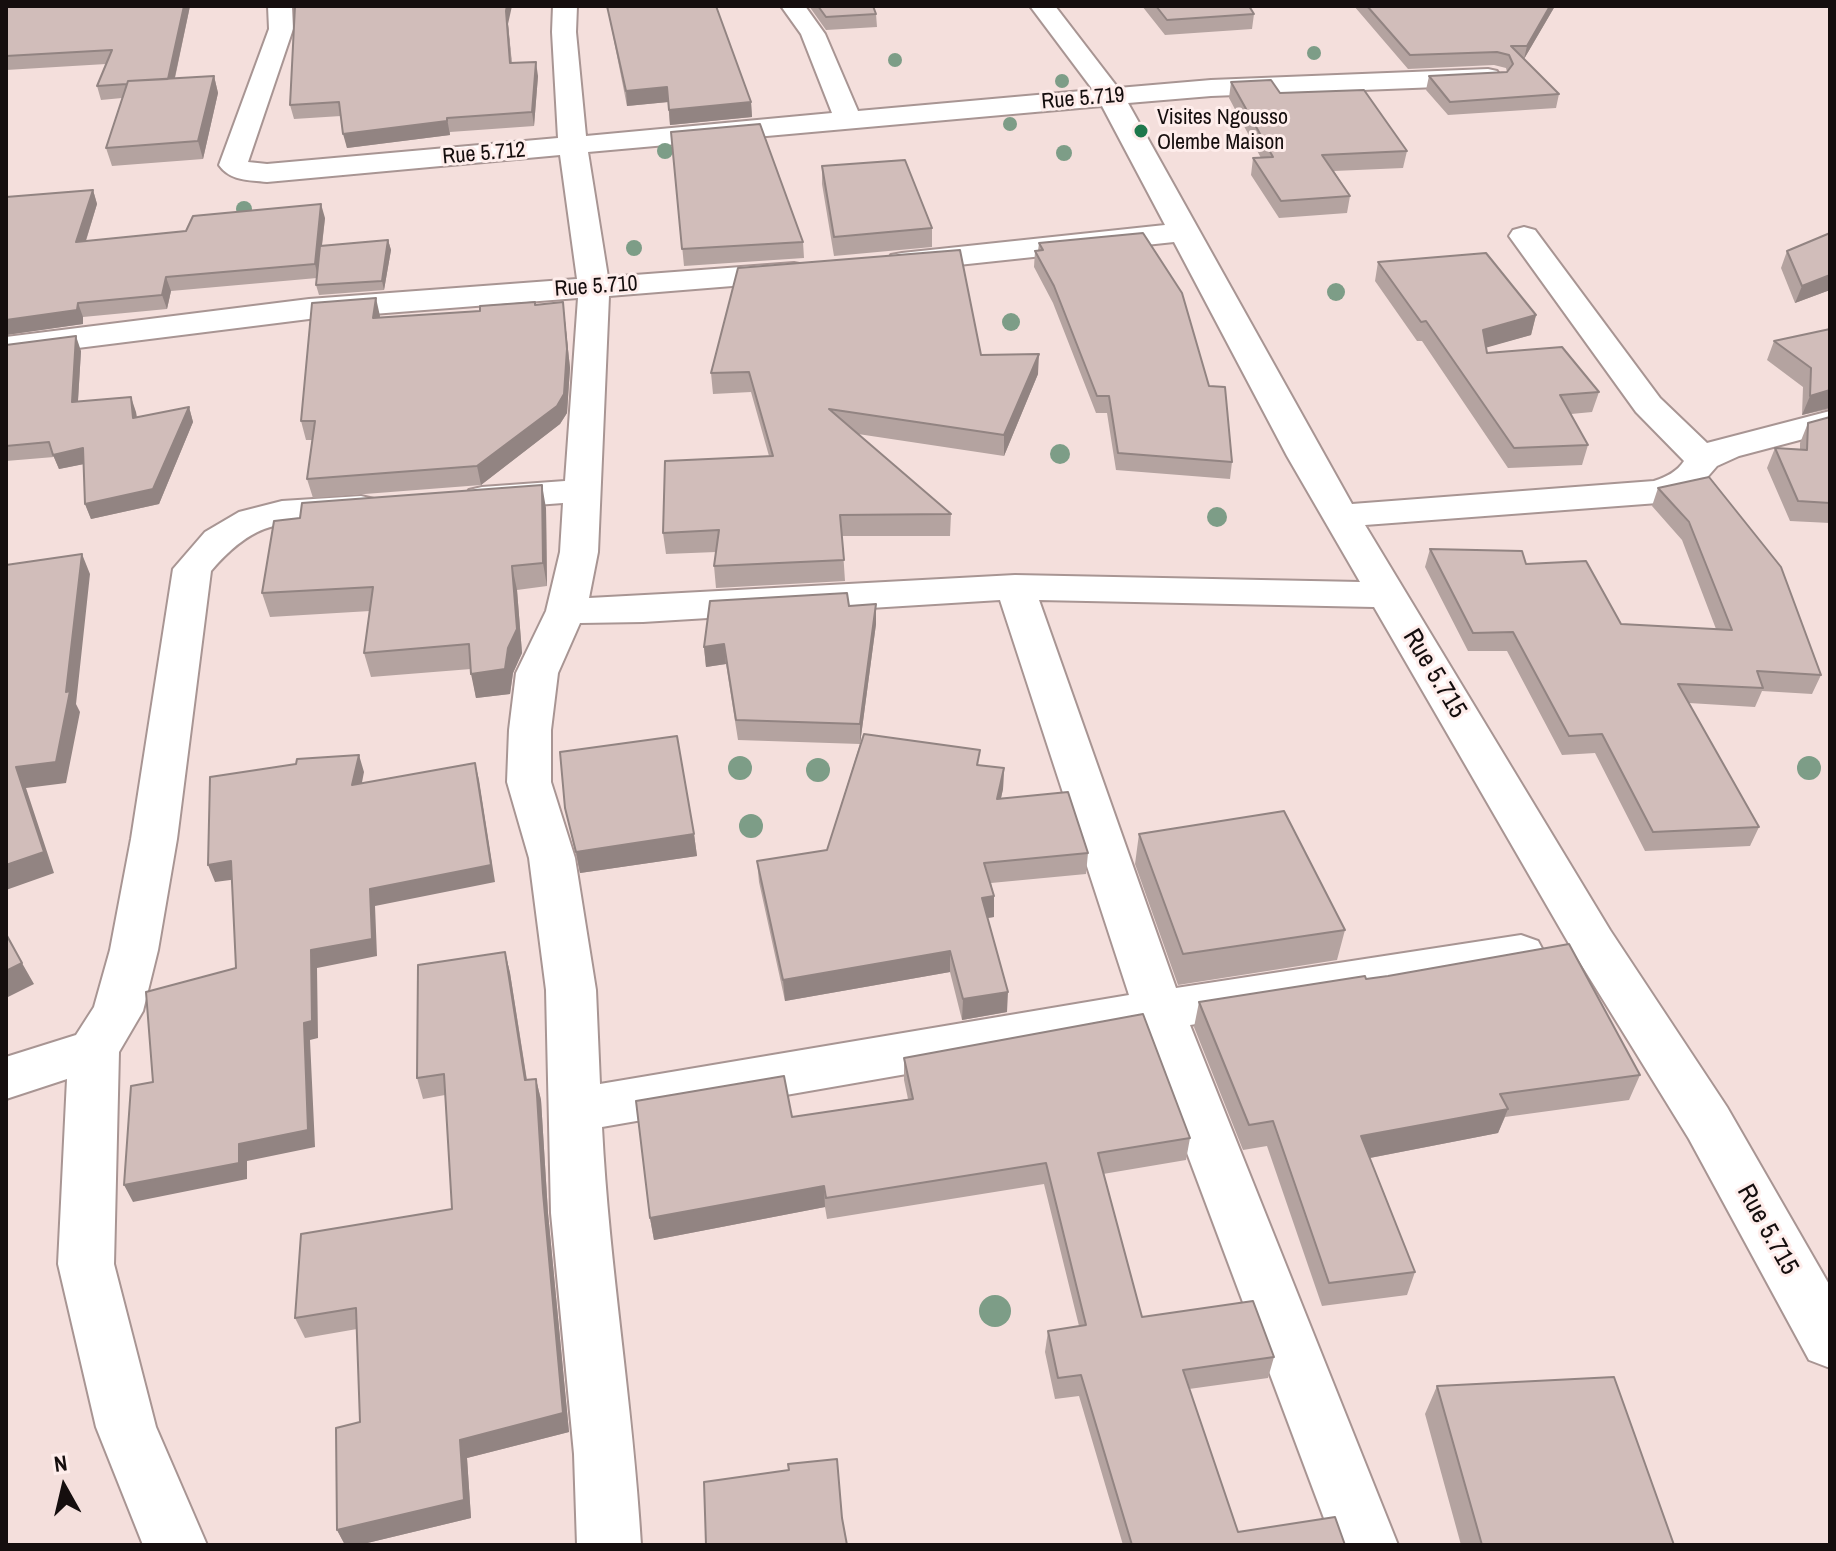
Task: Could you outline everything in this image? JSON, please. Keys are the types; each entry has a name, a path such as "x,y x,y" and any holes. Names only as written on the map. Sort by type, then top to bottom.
{"street":[{"name":"Rue 5.712","path":"280,6 281,29 233,165 242,171 267,173 848,120"},
{"path":"565,6 564,32 573,147 594,288 579,552 566,611 537,673 530,730 529,782 552,858 571,990 579,1213 605,1454 609,1545"},
{"path":"793,6 813,34 848,120"},
{"name":"Rue 5.715","path":"1042,6 1111,97 1305,456 1593,943 1708,1123 1830,1341"},
{"name":"Rue 5.719","path":"848,120 1211,88 1494,76"},
{"path":"876,265 1186,232"},
{"path":"1524,236 1648,405 1703,459"},
{"name":"Rue 5.710","path":"6,347 309,309 829,269"},
{"path":"1340,516 1658,492 1685,483 1697,472 1703,459 1726,448 1830,421"},
{"path":"441,501 583,491"},
{"path":"175,1545 126,1427 86,1264 94,1050 118,1011 134,950 154,839 192,569 219,539 237,526 263,516 394,505"},
{"path":"566,611 643,610 1015,587 1388,595"},
{"path":"1015,587 1159,1010 1366,1545"},
{"path":"576,1110 1159,1010 1593,943"},
{"path":"6,1078 94,1050"}],"building":[{"path":"6,6 184,6 168,79 97,86 112,50 6,56"},
{"path":"295,6 507,6 510,63 536,62 532,112 447,118 447,121 343,134 339,102 290,105"},
{"path":"607,6 716,6 751,102 669,110 667,87 626,91"},
{"path":"818,6 873,6 876,14 826,17"},
{"path":"1156,6 1249,6 1254,14 1167,20"},
{"path":"1367,6 1550,6 1527,46 1511,46 1559,94 1450,102 1429,76 1507,72 1513,64 1509,55 1497,52 1410,55"},
{"path":"214,76 198,141 106,148 128,81"},
{"path":"1271,80 1280,93 1364,90 1407,151 1322,155 1350,196 1281,201 1253,158 1273,157 1231,82"},
{"path":"760,124 803,242 682,249 671,132"},
{"path":"905,160 932,228 834,237 822,166"},
{"path":"93,190 76,242 186,231 193,216 321,204 315,264 166,277 162,295 78,303 77,310 6,320 6,197"},
{"path":"1143,233 1182,293 1209,386 1225,387 1232,462 1118,453 1109,396 1097,396 1054,286 1035,251 1043,250 1039,243"},
{"path":"1830,233 1830,275 1802,286 1787,251"},
{"path":"388,240 382,281 316,285 320,246"},
{"path":"960,250 981,355 1039,354 1004,435 829,409 951,514 840,515 844,560 714,566 719,530 663,533 665,461 773,456 749,372 711,373 738,268"},
{"path":"1486,253 1536,315 1483,330 1487,353 1562,347 1599,392 1560,395 1588,445 1514,448 1426,321 1421,322 1378,262"},
{"path":"376,298 373,318 480,311 480,306 563,302 567,349 564,394 557,406 477,466 307,479 315,421 301,421 312,303"},
{"path":"1830,329 1830,390 1810,396 1811,368 1774,341"},
{"path":"76,336 72,402 131,397 133,418 189,407 153,489 85,504 83,448 53,455 49,442 6,446 6,345"},
{"path":"1830,417 1830,503 1798,501 1775,448 1807,450 1808,423"},
{"path":"1709,477 1781,567 1821,675 1757,671 1763,688 1678,684 1759,827 1653,832 1602,734 1569,736 1513,632 1473,633 1430,549 1522,551 1526,564 1586,561 1621,624 1732,630 1689,522 1658,488"},
{"path":"542,485 543,563 512,566 517,629 508,648 505,669 471,674 469,644 364,653 373,587 262,593 274,521 300,518 302,503"},
{"path":"82,554 66,692 70,691 56,762 16,767 44,852 6,865 6,565"},
{"path":"847,593 849,606 876,604 860,724 736,720 724,644 704,647 710,601"},
{"path":"864,734 980,750 977,765 1004,768 997,799 1068,792 1088,853 984,863 994,896 982,898 1008,992 963,999 950,951 783,980 757,861 827,850"},
{"path":"677,736 694,834 576,852 565,808 560,752"},
{"path":"359,755 352,785 475,763 491,865 370,889 372,939 311,950 312,1021 304,1023 308,1130 239,1144 239,1163 124,1185 131,1086 153,1082 146,992 236,968 231,861 208,865 210,777 296,764 297,759"},
{"path":"1284,811 1345,930 1183,954 1139,834"},
{"path":"6,934 22,963 6,971"},
{"path":"1569,944 1640,1075 1500,1094 1508,1109 1361,1136 1415,1272 1329,1283 1273,1121 1249,1125 1199,1002 1365,976 1366,979 1388,976"},
{"path":"505,952 525,1080 536,1079 563,1413 460,1440 464,1500 337,1530 336,1428 360,1422 356,1308 295,1318 301,1234 452,1209 444,1074 417,1078 418,965"},
{"path":"1143,1014 1190,1138 1098,1153 1142,1317 1253,1301 1274,1357 1183,1370 1238,1532 1335,1517 1345,1545 1132,1545 1081,1375 1058,1378 1048,1331 1086,1325 1046,1163 826,1198 824,1186 650,1218 636,1101 784,1076 792,1117 913,1099 904,1058"},
{"path":"1614,1377 1674,1545 1482,1545 1437,1386"},
{"path":"837,1459 847,1545 706,1545 704,1482 789,1470 788,1464"}],"place":[{"name":"Visites Ngousso Olembe Maison","path":"1141,131"}]}
